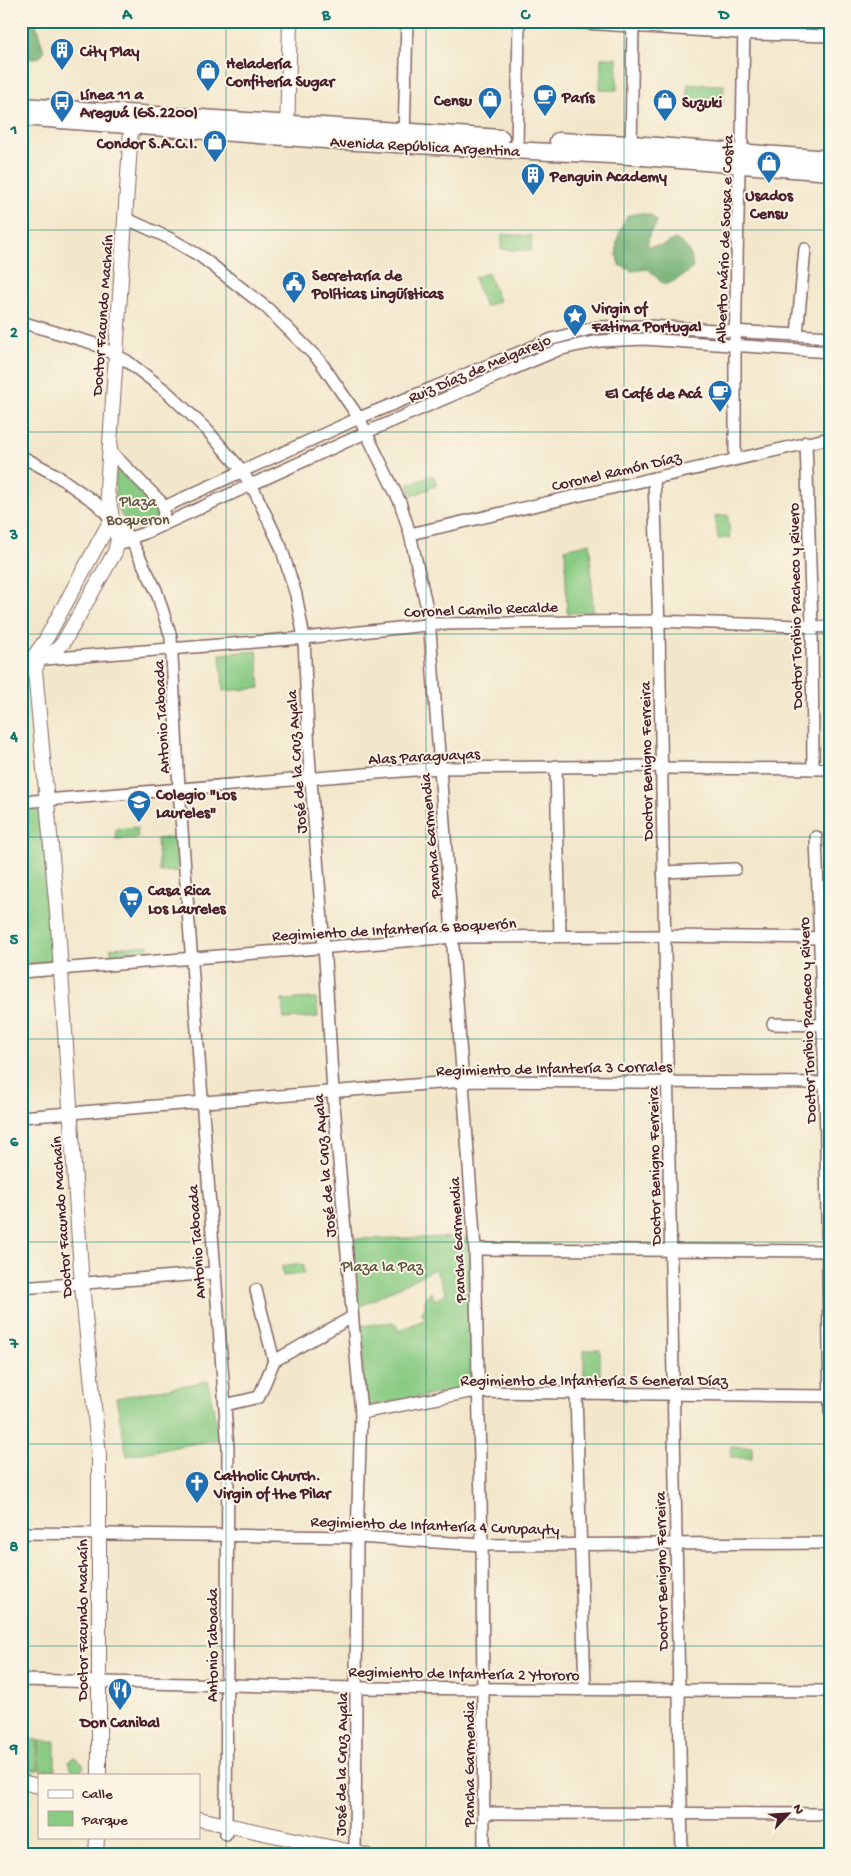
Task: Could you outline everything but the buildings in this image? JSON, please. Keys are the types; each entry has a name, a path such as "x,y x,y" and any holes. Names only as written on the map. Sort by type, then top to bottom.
{"highway":[{"name":"Avenida República Argentina","path":"21,106 131,120 145,117 202,121 206,119 287,130"},
{"name":"Avenida República Argentina","path":"21,117 131,120 517,145 630,150 740,158 828,168"}],"main road":[{"path":"287,130 290,21"},
{"name":"Doctor Facundo Machaín","path":"115,552 118,540 107,489 131,120"},
{"name":"Doctor Facundo Machaín","path":"99,1774 99,1456 82,1285 61,969 34,659 112,518"},
{"path":"34,659 56,652 63,643 115,552"},
{"path":"21,1782 38,1786"},
{"path":"21,1791 38,1794"},
{"path":"200,1819 226,1829 328,1855"},
{"path":"200,1828 226,1829 359,1854"},
{"path":"96,1855 97,1838"}],"street":[{"path":"404,138 407,21"},
{"path":"517,145 519,21"},
{"path":"553,21 744,27 830,36"},
{"path":"630,150 632,23"},
{"name":"Alberto Mário de Sousa e Costa","path":"735,459 735,331 744,27"},
{"name":"Pancha Garmendia","path":"125,218 171,238 200,256 268,308 320,361 359,418 400,502 410,534 430,624 475,1249 482,1545 484,1855"},
{"path":"797,335 805,249"},
{"name":"José de la Cruz Ayala","path":"21,322 92,344 127,361 166,391 206,429 251,485 281,547 296,595 304,638 311,779 324,947 332,1093 361,1413 357,1537 359,1854"},
{"path":"619,326 619,340"},
{"name":"Ruiz Díaz de Melgarejo","path":"115,552 130,538 163,525 366,433 518,360 552,339 598,327 619,326 648,326 830,337"},
{"name":"Ruiz Díaz de Melgarejo","path":"164,507 359,418 518,360 579,344 644,339 830,352"},
{"name":"Coronel Ramón Díaz","path":"410,534 830,438"},
{"name":"Doctor Toribio Pacheco y Rivero","path":"806,442 812,626 813,769"},
{"path":"110,451 161,502 164,507 163,525"},
{"name":"Antonio Taboada","path":"21,456 56,475 78,490 112,518 130,538 156,590 173,648 179,790 228,1448 226,1829"},
{"name":"Doctor Benigno Ferreira","path":"654,478 662,768 682,1855"},
{"name":"Coronel Camilo Recalde","path":"34,659 304,638 430,624 659,622 830,627"},
{"path":"556,766 560,936"},
{"name":"Alas Paraguayas","path":"21,802 439,768 658,766 662,768 830,769"},
{"name":"Doctor Toribio Pacheco y Rivero","path":"816,837 825,938 824,1025 828,1083 830,1412"},
{"path":"663,872 735,869"},
{"name":"Regimiento de Infantería 6 Boquerón","path":"21,972 453,937 665,936 825,938"},
{"path":"772,1024 824,1025"},
{"name":"Regimiento de Infantería 3 Corrales","path":"21,1117 462,1081 828,1083"},
{"path":"475,1249 829,1251"},
{"path":"21,1288 82,1285 214,1273"},
{"path":"224,1405 259,1397 274,1361 256,1290"},
{"path":"274,1361 352,1317"},
{"name":"Regimiento de Infantería 5 General Díaz","path":"361,1413 478,1392 830,1396"},
{"path":"576,1393 586,1689"},
{"name":"Regimiento de Infantería 4 Curupayty","path":"21,1533 357,1537 482,1545 830,1543"},
{"name":"Regimiento de Infantería 2 Ytororo","path":"21,1680 357,1688 830,1691"},
{"path":"484,1813 830,1814"}],"green space":[{"path":"21,21 35,21 44,51 40,57 30,59 23,41"},
{"path":"601,58 617,58 617,90 600,90"},
{"path":"688,84 724,85 723,106 687,105"},
{"path":"641,213 651,215 657,221 655,227 650,232 647,246 661,246 675,239 686,247 692,258 693,268 668,284 664,285 648,269 632,271 619,265 616,251 617,239 628,215"},
{"path":"502,234 532,236 531,251 501,249"},
{"path":"488,273 499,301 485,307 474,278"},
{"name":"Plaza Boqueron","path":"119,466 159,505 158,523 148,528 140,529 124,519 117,506 116,498 117,467"},
{"path":"433,475 437,485 413,496 408,485"},
{"path":"728,515 730,538 718,539 715,516"},
{"path":"590,543 593,612 567,613 565,549"},
{"path":"257,651 260,688 223,691 220,654"},
{"path":"39,808 42,811 55,958 52,962 21,964 21,832 23,828 21,809"},
{"path":"137,827 138,838 116,839 116,829"},
{"path":"175,837 178,871 160,872 157,839"},
{"path":"148,945 149,954 111,957 111,948"},
{"path":"316,998 318,1017 284,1019 282,1000"},
{"name":"Plaza la Paz","path":"469,1237 473,1386 471,1388 368,1406 366,1404 351,1239","holes":["435,1269 446,1294 435,1300 431,1292 425,1297 425,1307 421,1314 428,1318 398,1331 397,1325 392,1322 361,1326 359,1307"]},
{"path":"303,1264 304,1274 283,1276 282,1266"},
{"path":"584,1350 600,1350 600,1377 584,1377"},
{"path":"208,1381 219,1439 127,1456 116,1398"},
{"path":"731,1446 752,1447 752,1458 731,1458"},
{"path":"22,1740 38,1740 38,1770 22,1770"},
{"path":"39,1741 55,1741 55,1770 40,1770"},
{"path":"74,1757 82,1762 84,1767 79,1773 75,1773 71,1768 69,1761"}],"place":[{"name":"City Play","path":"62,71"},
{"name":"Heladería Confitería Sugar","path":"208,92"},
{"name":"París","path":"545,117"},
{"name":"Censu","path":"490,120"},
{"name":"Suzuki","path":"665,122"},
{"name":"Línea 11 a Areguá (GS.2200)","path":"62,123"},
{"name":"Condor S.A.C.I.","path":"215,163"},
{"name":"Usados Censu","path":"769,184"},
{"name":"Penguin Academy","path":"533,196"},
{"name":"Secretaría de Políticas Lingüísticas","path":"294,304"},
{"name":"Virgin of Fatima Portugal","path":"575,337"},
{"name":"El Café de Acá","path":"720,413"},
{"name":"Colegio \"Los Laureles\"","path":"139,823"},
{"name":"Casa Rica Los Laureles","path":"131,919"},
{"name":"Catholic Church. Virgin of the Pilar","path":"197,1504"},
{"name":"Don Canibal","path":"120,1711"}]}
